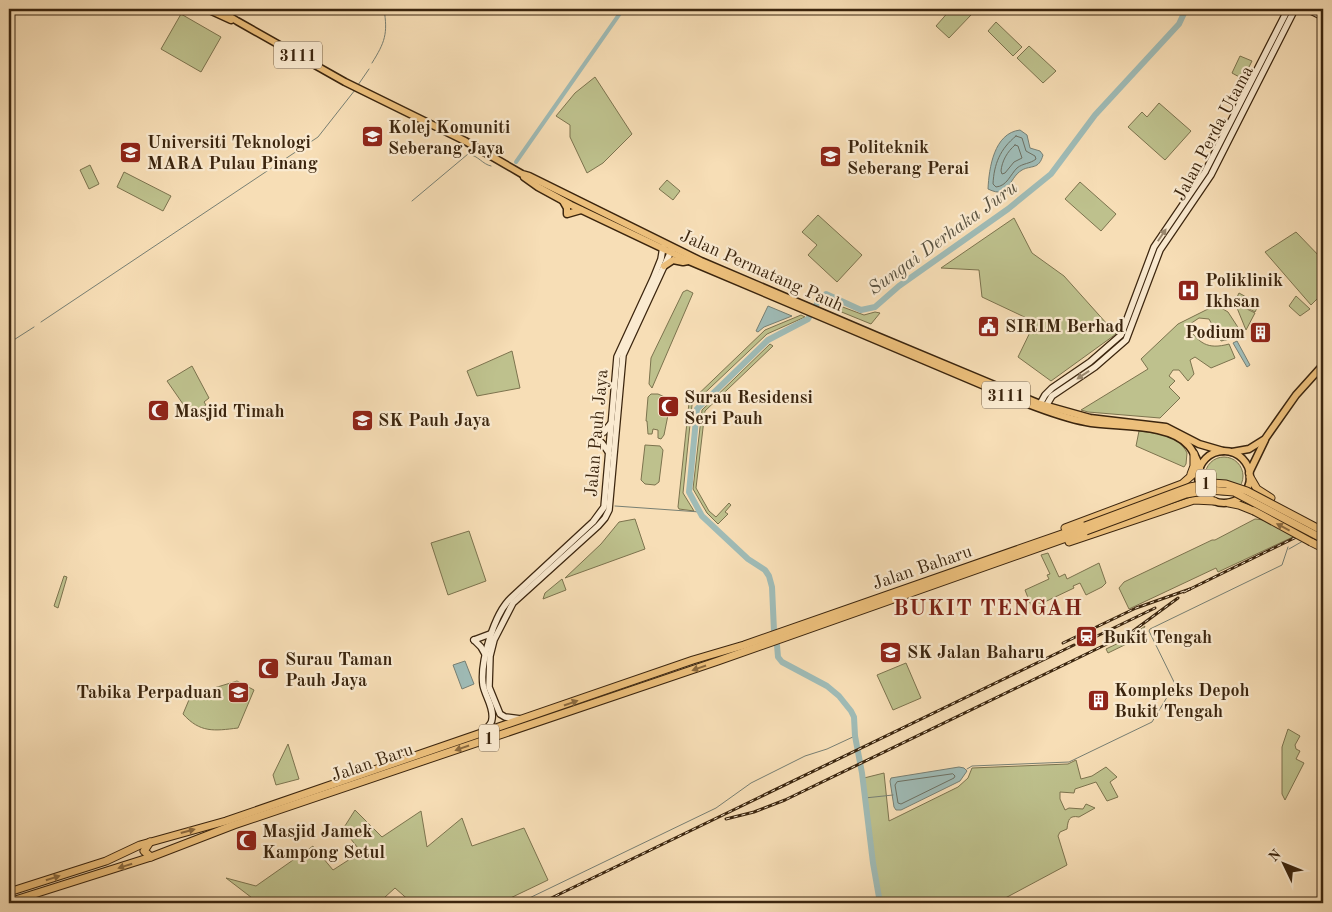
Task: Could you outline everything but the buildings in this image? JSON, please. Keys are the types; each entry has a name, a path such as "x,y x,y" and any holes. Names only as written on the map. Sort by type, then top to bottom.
{"highway":[{"path":"1184,483 1194,466 1194,454"},
{"path":"1200,468 1184,483 1054,532 1049,541 1058,546 1188,502 1200,500 1214,501"},
{"path":"1249,475 1257,489 1323,527"},
{"path":"1184,483 1189,492 1188,502"},
{"name":"Jalan Baharu","path":"1086,528 1190,487 1212,483 1226,484 1247,491 1323,531"},
{"name":"Jalan Baharu","path":"525,719 693,660 744,648 1086,528 1201,490 1240,494 1323,538"},
{"path":"1229,503 1254,511 1323,548"},
{"name":"Jalan Baru","path":"9,902 151,858 234,825 624,693 744,648"},
{"name":"Jalan Baru","path":"9,892 106,861 140,845 226,821 525,719"},
{"path":"150,842 144,851 151,858"}],"main road":[{"name":"Jalan Permatang Pauh","path":"207,9 237,22 350,84 465,141 562,200 567,208 567,214 581,210 663,245"},
{"name":"Jalan Permatang Pauh","path":"218,9 237,22"},
{"name":"Jalan Permatang Pauh","path":"522,174 663,245 689,261 802,307"},
{"name":"Jalan Permatang Pauh","path":"671,250 1050,412 1085,422 1154,430 1174,435 1186,443 1194,454 1200,468"},
{"path":"664,266 673,260 689,261"},
{"name":"Jalan Permatang Pauh","path":"820,315 1043,405 1090,418 1166,427 1199,444 1227,452"},
{"path":"1265,439 1249,449 1208,457 1200,468 1198,479 1199,486 1205,495 1214,501 1229,503 1243,495 1248,486 1249,475 1265,439 1296,395 1323,365"},
{"path":"1227,452 1236,455 1244,461 1249,475"}],"street":[{"name":"Jalan Perda Utama","path":"1043,405 1045,395 1052,388 1090,362 1121,335 1154,247 1205,172 1288,9"},
{"name":"Jalan Perda Utama","path":"1043,405 1052,396 1095,367 1126,340 1160,250 1211,176 1295,9"},
{"path":"1307,9 1323,17"},
{"name":"Jalan Pauh Jaya","path":"481,734 490,724 492,718 483,684 487,644 508,600 569,545 600,514 604,507 618,354 653,279 663,245"},
{"name":"Jalan Pauh Jaya","path":"525,719 505,717 498,711 488,682 492,646 512,603 598,526 608,514 623,357 671,250"},
{"path":"609,454 602,443 595,437 604,432 612,422"},
{"path":"486,656 474,640 492,632"}],"green space":[{"path":"951,9 964,9 971,15 949,38 936,26"},
{"path":"181,14 221,37 201,72 161,49"},
{"path":"996,22 1022,47 1013,56 988,31"},
{"path":"1029,46 1056,71 1043,83 1017,58"},
{"path":"1240,56 1252,61 1243,79 1232,73"},
{"path":"595,77 632,134 603,163 587,173 570,137 570,125 556,116 575,93"},
{"path":"1159,103 1191,131 1165,160 1128,127 1142,112 1147,117"},
{"path":"90,165 99,184 89,189 80,170"},
{"path":"124,172 171,196 163,211 117,187"},
{"path":"667,180 680,191 673,200 659,189"},
{"path":"1080,182 1116,214 1101,231 1065,199"},
{"path":"818,215 862,255 837,282 808,255 817,245 802,232"},
{"path":"1014,218 1032,253 1064,276 1116,334 1051,381 1018,357 1035,322 982,297 979,270 941,268"},
{"path":"1296,232 1323,260 1323,293 1311,305 1265,252"},
{"path":"687,290 693,293 652,388 649,384 651,358 683,292"},
{"path":"1239,293 1259,304 1255,312 1235,301"},
{"path":"1296,296 1310,309 1300,316 1289,306"},
{"path":"824,300 864,315 875,312 880,313 871,324 822,304"},
{"path":"1235,303 1255,313 1246,330"},
{"path":"1216,305 1228,312 1241,332 1230,339 1221,341 1209,319 1199,318 1187,326 1204,344 1221,346 1229,344 1235,358 1211,368 1195,357 1190,360 1194,374 1188,381 1179,370 1173,370 1169,376 1175,381 1169,387 1180,398 1160,418 1081,410 1148,369 1141,359 1178,324"},
{"path":"801,315 805,317 767,334 692,405 683,493 694,511 679,509 689,403 765,330"},
{"path":"770,344 773,346 705,411 696,488 709,511 716,517 729,503 731,505 725,512 728,514 718,524 707,513 693,489 702,410"},
{"path":"512,351 520,388 477,396 467,371"},
{"path":"192,366 209,398 204,402 206,405 192,417 167,381"},
{"path":"651,394 658,394 667,398 662,408 668,415 664,435 661,439 658,438 658,430 653,429 652,434 648,434 646,421 648,397"},
{"path":"1139,431 1166,436 1179,442 1187,453 1184,467 1136,446"},
{"path":"645,445 660,446 663,450 659,482 655,485 645,484 641,480"},
{"path":"1224,457 1237,463 1243,476 1237,489 1224,495 1211,489 1205,476 1211,463"},
{"path":"635,519 645,549 565,578 601,544 619,522"},
{"path":"1255,519 1264,520 1295,536 1218,572 1216,568 1129,609 1119,588 1124,582 1215,540"},
{"path":"469,531 486,581 448,595 431,543"},
{"path":"1048,553 1059,577 1065,574 1067,579 1099,563 1106,583 1086,595 1080,583 1073,586 1074,588 1032,608 1025,590 1049,579 1047,575 1050,574 1041,555"},
{"path":"64,576 67,577 58,608 54,606"},
{"path":"562,579 566,590 543,599 545,593"},
{"path":"1145,626 1139,638 1108,653 1106,649 1129,638"},
{"path":"906,663 921,698 893,710 877,675"},
{"path":"237,681 254,690 238,728 215,730 202,728 195,725 183,714 191,695"},
{"path":"1288,729 1300,736 1295,745 1296,749 1300,751 1296,759 1304,763 1285,800 1282,794 1282,747"},
{"path":"288,744 299,779 276,785 273,775"},
{"path":"1076,760 1081,779 1092,776 1106,767 1117,777 1110,782 1118,797 1107,801 1096,782 1075,789 1074,793 1060,792 1060,799 1065,810 1069,808 1083,809 1086,804 1095,808 1079,817 1071,818 1067,829 1060,832 1058,836 1067,865 996,903 881,903 874,863 864,778 884,773 889,821 958,787 968,778 972,768 1068,764"},
{"path":"355,810 382,837 421,811 427,847 462,818 472,846 524,828 548,880 500,903 412,903 395,888 385,897 389,903 254,903 256,901 226,878 256,886 313,846 333,870 361,852 343,829"}],"water":[{"path":"1020,130 1027,135 1030,148 1040,151 1043,155 1041,160 1037,165 1022,170 1017,174 1005,190 995,192 988,189 992,162 999,144 1011,133"},
{"path":"768,306 792,316 764,327 758,332 756,331"},
{"path":"1237,341 1250,365 1247,367 1233,343"},
{"path":"465,661 474,684 462,689 453,665"},
{"path":"959,767 967,771 960,781 901,810 896,810 894,807 891,778"}],"waterway":[{"path":"372,63 384,38 386,25 384,9"},
{"path":"516,162 623,9"},
{"name":"Sungai Derhaka Juru","path":"774,631 772,587 769,576 765,570 748,559 702,516 689,492 697,409 768,340 808,319 821,297 826,294 861,310 875,307 899,286 1008,209 1051,174 1095,115 1179,24 1186,9"},
{"path":"358,85 369,69"},
{"path":"41,322 318,137 355,90"},
{"path":"412,201 468,154 491,166"},
{"path":"9,343 34,327"},
{"path":"615,506 700,512"},
{"path":"1289,549 1303,541"},
{"path":"967,769 972,766 1069,762 1152,722 1175,684 1149,631 1150,629 1282,565 1288,547"},
{"name":"Sungai Derhaka Juru","path":"777,645 778,657 782,662 827,686 839,696 854,717 855,736 880,903"},
{"path":"519,903 716,808 751,783 805,756 827,749 855,736"},
{"path":"865,798 893,795"}],"railway":[{"path":"1184,592 1323,524"},
{"path":"1063,643 1136,608 1190,589"},
{"path":"726,819 754,812 785,800 1109,643 1133,631 1178,598"},
{"path":"1095,637 1155,608"},
{"path":"541,903 1074,645"}],"place":[{"name":"Kolej Komuniti Seberang Jaya","path":"372,137"},
{"name":"Universiti Teknologi MARA Pulau Pinang","path":"131,152"},
{"name":"Politeknik Seberang Perai","path":"831,157"},
{"name":"Poliklinik Ikhsan","path":"1189,290"},
{"name":"SIRIM Berhad","path":"989,326"},
{"name":"Podium","path":"1261,332"},
{"name":"Surau Residensi Seri Pauh","path":"668,407"},
{"name":"Masjid Timah","path":"158,411"},
{"name":"SK Pauh Jaya","path":"362,420"},
{"name":"Bukit Tengah","path":"1087,637"},
{"name":"SK Jalan Baharu","path":"891,652"},
{"name":"Surau Taman Pauh Jaya","path":"269,669"},
{"name":"Tabika Perpaduan","path":"238,692"},
{"name":"Kompleks Depoh Bukit Tengah","path":"1098,700"},
{"name":"Masjid Jamek Kampong Setul","path":"246,841"}],"district":[{"name":"BUKIT TENGAH","path":"988,607"}]}
